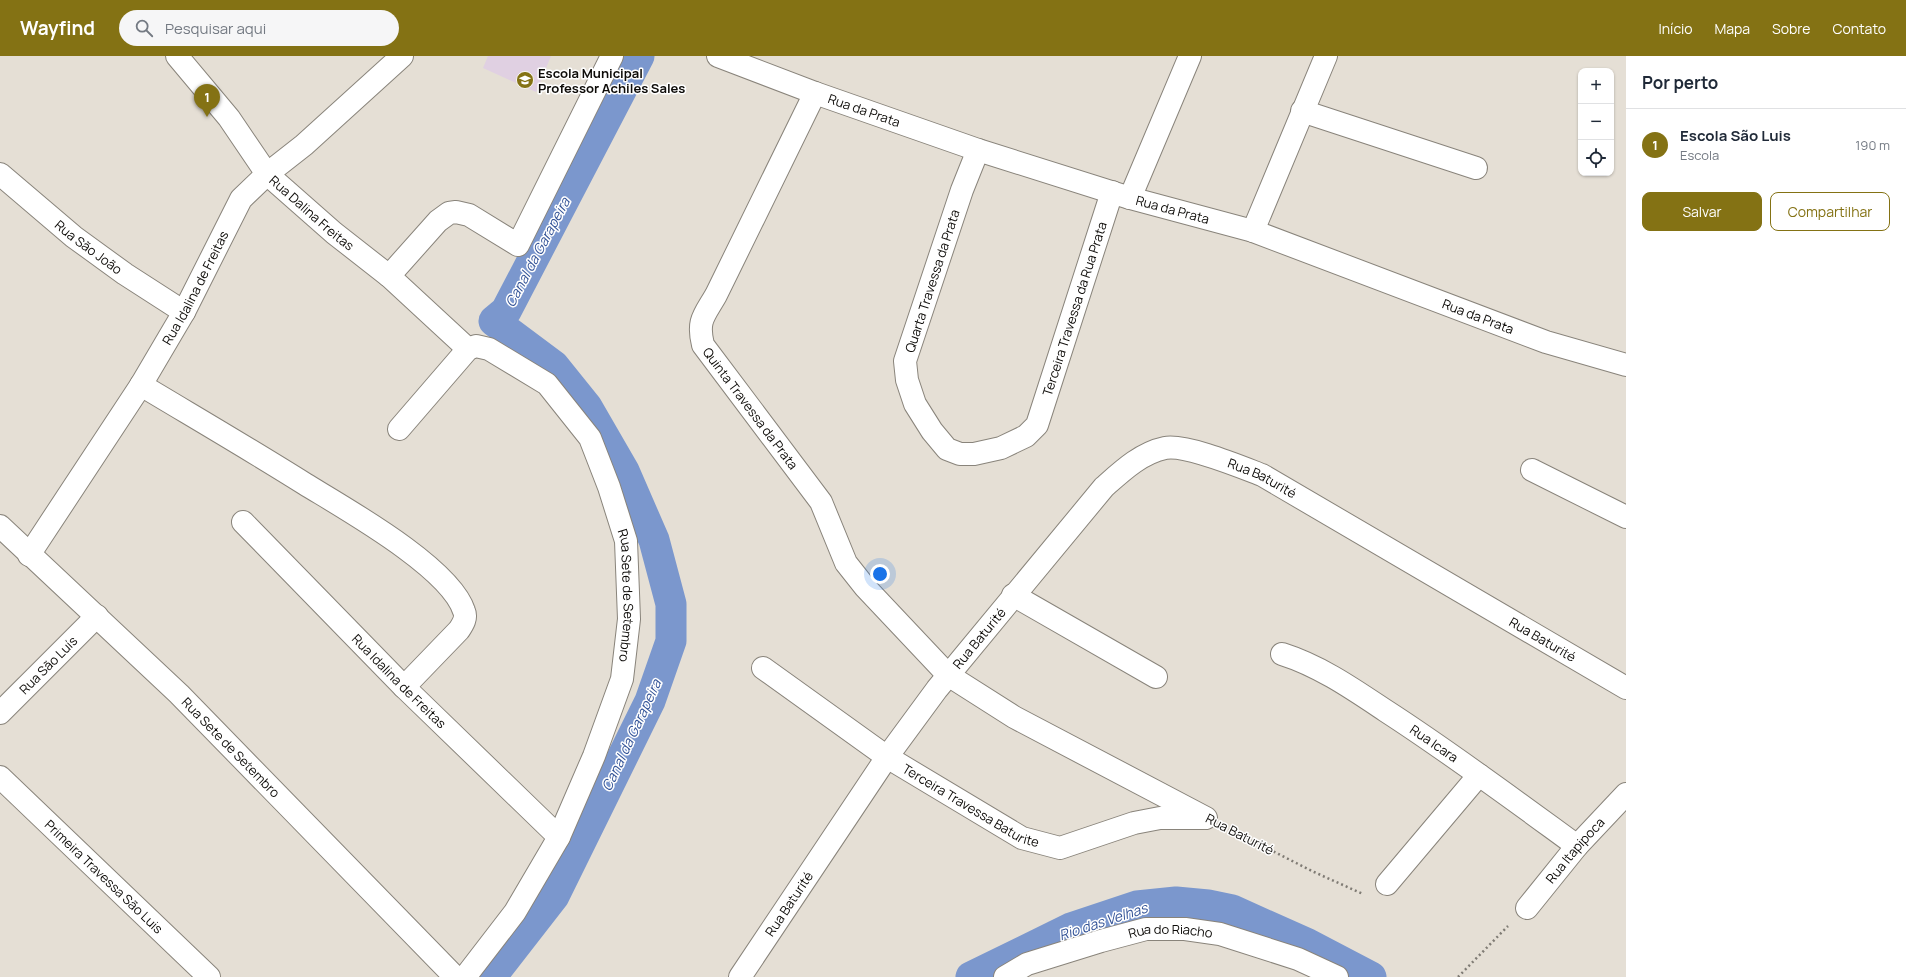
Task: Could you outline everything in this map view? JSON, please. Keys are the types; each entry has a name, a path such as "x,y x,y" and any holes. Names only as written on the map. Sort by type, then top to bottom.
{"street":[{"name":"Rua Dalina Freitas","path":"177,56 229,118 267,174 334,233 389,276 467,350"},
{"name":"Rua Idalina de Freitas","path":"29,555 141,385 184,312 241,199 267,174 304,145 402,56"},
{"path":"389,276 438,221 449,213 456,212 469,215 518,245 612,56"},
{"name":"Rua da Prata","path":"718,56 815,93 978,150 1121,195 1253,231 1546,342 1626,365"},
{"name":"Terceira Travessa da Rua Prata","path":"1037,425 1121,195 1190,56"},
{"path":"1253,231 1326,56"},
{"name":"Quinta Travessa da Prata","path":"815,93 716,295 701,321 700,331 703,345 821,502 846,562 865,587 948,675"},
{"path":"1302,111 1476,168"},
{"name":"Quarta Travessa da Prata","path":"978,150 962,190 905,361 907,380 915,404 932,431 947,449 960,454 974,454 1001,448 1026,436 1037,425"},
{"name":"Rua São João","path":"0,174 74,237 125,274 184,312"},
{"name":"Rua Sete de Setembro","path":"465,977 515,912 559,837 594,756 622,679 629,619 626,541 609,487 590,438 568,408 547,384 499,353 479,346 467,350"},
{"path":"399,429 467,350"},
{"path":"141,385 387,535 434,572 454,594 464,611 465,620 459,630 404,687"},
{"name":"Rua Baturité","path":"740,977 887,757 948,675 1104,487 1133,462 1166,448 1191,451 1228,461 1262,475 1626,688"},
{"path":"1532,470 1626,517"},
{"name":"Rua Idalina de Freitas","path":"244,522 404,687 559,837"},
{"name":"Rua Sete de Setembro","path":"0,526 29,555 97,616 179,694 454,977"},
{"path":"1012,596 1156,677"},
{"name":"Rua São Luís","path":"0,713 97,616"},
{"name":"Rua Icara","path":"1282,654 1300,659 1345,684 1419,732 1578,846"},
{"name":"Terceira Travessa Baturite","path":"763,668 887,757 1022,838 1060,848 1134,823 1160,818 1206,818"},
{"name":"Rua Baturité","path":"948,675 1014,716 1206,818"},
{"path":"1387,884 1479,775"},
{"name":"Primeira Travessa São Luis","path":"0,777 209,977"},
{"name":"Rua Itapipoca","path":"1527,908 1578,846 1626,794"},
{"name":"Rua do Riacho","path":"1005,977 1027,964 1146,929 1185,929 1220,934 1298,959 1337,977"}],"path":[{"name":"Rua Baturité","path":"1206,818 1359,893 1373,895 1379,893 1387,884"},
{"path":"1458,977 1527,908"}],"shaded area":[{"name":"Escola Municipal Professor Achiles Sales","path":"488,56 551,56 536,92 483,68"}],"waterway":[{"name":"Canal da Garapeira","path":"491,977 554,896 650,701 671,641 671,604 654,540 624,471 587,407 554,366 494,321 506,311 639,56"},
{"name":"Rio das Velhas","path":"971,977 1071,928 1137,906 1176,902 1208,905 1232,910 1308,944 1371,977"}],"place":[{"name":"Escola Municipal Professor Achiles Sales","path":"525,80"},
{"name":"Escola São Luis","path":"207,117"}]}
